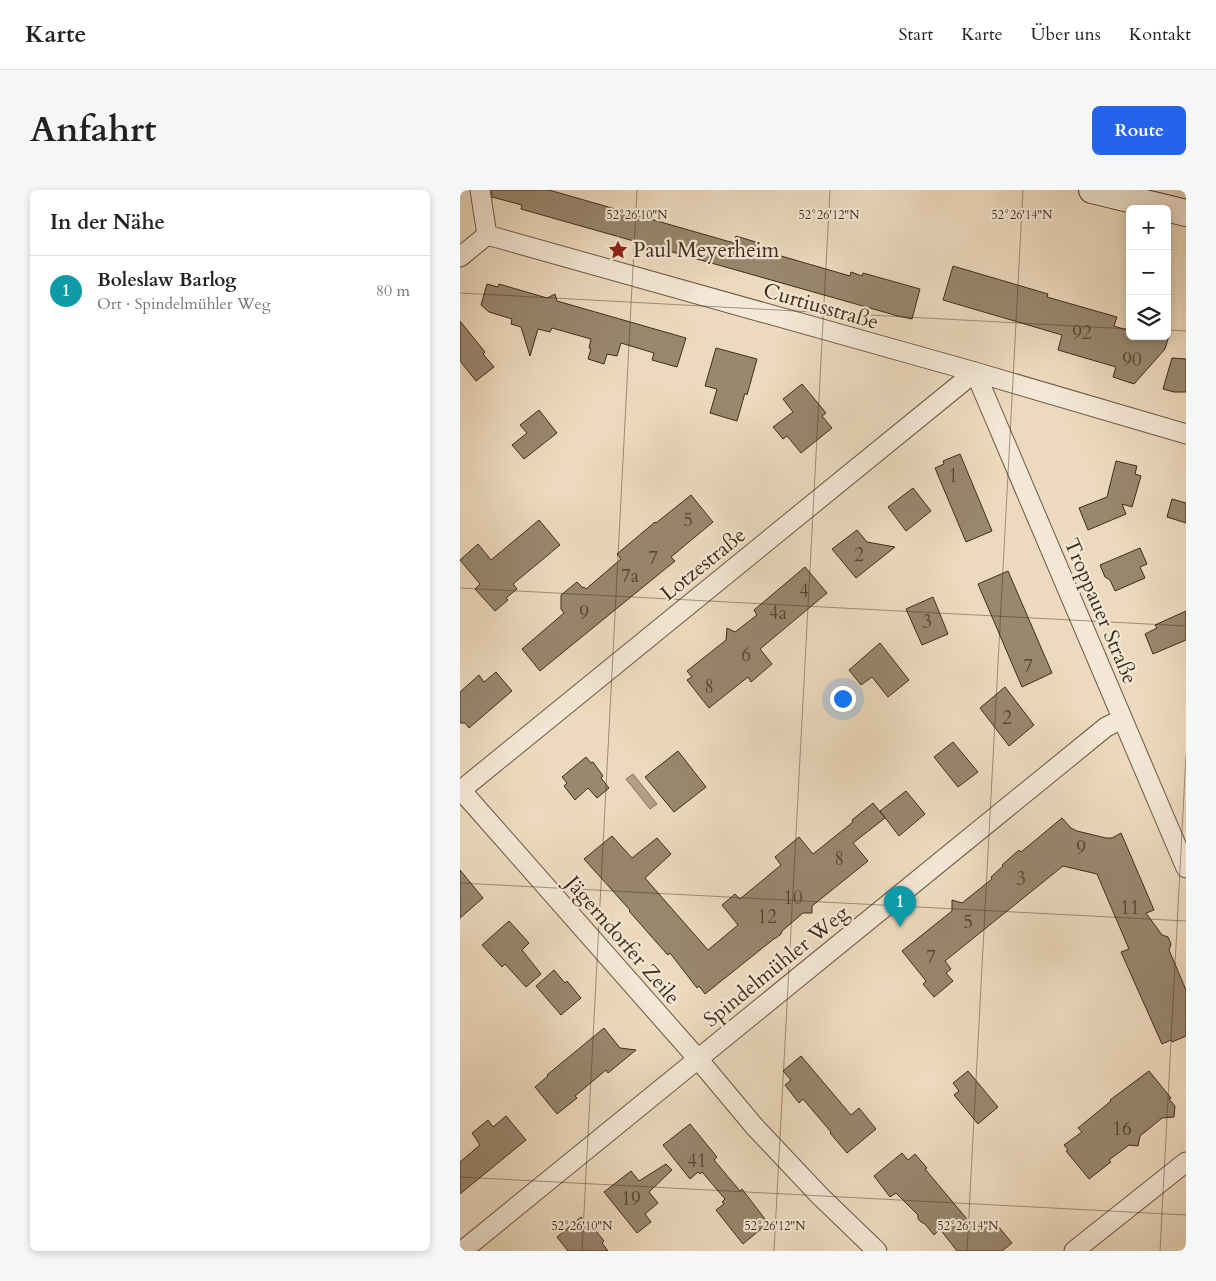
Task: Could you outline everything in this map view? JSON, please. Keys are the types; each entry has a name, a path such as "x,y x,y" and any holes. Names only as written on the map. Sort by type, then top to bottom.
{"main road":[{"path":"1092,190 1186,213"}],"street":[{"path":"460,257 487,234 480,190"},
{"name":"Curtiusstraße","path":"487,234 975,372 1186,434"},
{"name":"Troppauer Straße","path":"975,372 1186,868"},
{"name":"Lotzestraße","path":"460,790 975,372"},
{"name":"Spindelmühler Weg","path":"462,1251 1106,726 1122,719"},
{"name":"Jägerndorfer Zeile","path":"460,790 698,1059 754,1126 813,1189 877,1251"},
{"path":"1074,1251 1186,1162"}],"shaded area":[{"path":"633,774 657,804 650,809 626,779"}],"building":[{"path":"491,190 549,190 734,243 736,236 759,243 757,249 850,276 851,272 862,276 863,273 920,289 912,319 521,209 522,205 492,197"},
{"path":"953,266 1048,294 1047,297 1117,317 1114,326 1126,330 1126,340 1168,340 1165,349 1134,384 1113,377 1116,367 1058,350 1062,335 943,300"},
{"path":"487,284 498,287 499,284 547,298 555,294 557,301 686,338 677,367 652,360 654,353 621,343 617,356 607,354 604,364 588,359 591,339 552,328 550,332 538,329 530,356 521,327 511,324 512,319 489,312 481,305"},
{"path":"460,321 485,352 483,354 494,367 476,381 460,361"},
{"path":"716,348 757,359 747,395 745,393 737,421 710,413 717,389 705,386"},
{"path":"1172,358 1186,359 1186,392 1174,392 1163,389"},
{"path":"802,384 826,413 822,416 832,428 801,453 787,436 783,439 773,427 793,412 783,399"},
{"path":"539,410 557,433 524,459 512,445 527,433 520,425"},
{"path":"960,454 992,531 966,542 935,468 944,464 943,461"},
{"path":"1116,461 1137,466 1135,474 1141,476 1132,507 1122,504 1126,514 1088,530 1079,508 1107,497"},
{"path":"913,488 931,511 906,531 888,507"},
{"path":"691,495 713,522 671,557 675,561 540,671 522,649 564,613 561,609 561,595 577,582 586,589 621,559 617,554"},
{"path":"1172,499 1186,503 1186,523 1167,517"},
{"path":"539,520 560,545 513,584 517,589 495,611 475,589 480,584 460,560 478,544 491,560"},
{"path":"857,530 867,542 895,547 856,578 832,549"},
{"path":"1140,548 1147,564 1140,567 1145,578 1115,591 1110,580 1105,577 1100,565"},
{"path":"805,567 827,593 760,649 772,664 751,682 748,677 709,708 687,680 692,677 687,671 726,640 727,628 735,632 757,615 754,610"},
{"path":"1008,571 1052,673 1022,687 978,584"},
{"path":"933,597 948,634 922,645 906,609"},
{"path":"1186,611 1186,640 1153,654 1145,634 1157,628 1155,625"},
{"path":"880,643 909,680 888,697 872,677 861,685 849,670"},
{"path":"496,672 512,691 469,728 465,723 460,723 460,692 479,675 484,682"},
{"path":"1005,687 1034,725 1009,746 980,708"},
{"path":"953,742 978,772 958,787 934,757"},
{"path":"678,751 706,787 674,812 645,777"},
{"path":"586,757 591,763 593,762 603,776 601,778 609,788 597,798 588,788 575,800 564,786 567,783 562,777"},
{"path":"906,791 925,814 899,836 880,811"},
{"path":"873,803 885,818 853,843 868,861 812,906 812,913 803,913 781,934 705,994 699,986 697,988 670,953 668,955 584,859 612,836 632,858 657,838 671,854 645,878 708,950 738,925 722,905 735,894 740,899 781,865 775,857 799,837 813,854 853,822 852,820"},
{"path":"1062,818 1071,828 1077,831 1106,838 1112,838 1121,833 1154,910 1146,913 1162,935 1168,937 1171,944 1169,950 1186,990 1186,1036 1162,1044 1121,952 1129,949 1097,874 1063,866 945,961 951,969 946,973 953,981 934,997 923,984 926,981 902,951 952,911 952,900 962,903 992,879 991,877 1002,865 1019,850 1021,852"},
{"path":"460,870 483,898 460,918"},
{"path":"509,921 529,943 522,950 541,974 526,987 505,964 502,967 482,945"},
{"path":"554,970 565,983 567,981 581,998 561,1015 536,986"},
{"path":"604,1028 620,1048 636,1050 608,1073 606,1070 557,1114 535,1087"},
{"path":"801,1056 851,1115 859,1108 876,1129 847,1153 803,1099 799,1103 785,1085 791,1080 783,1071"},
{"path":"968,1071 998,1107 978,1124 954,1095 959,1091 953,1083"},
{"path":"1149,1071 1171,1098 1169,1099 1175,1106 1174,1117 1162,1118 1140,1136 1138,1146 1129,1145 1109,1160 1111,1162 1089,1179 1066,1151 1068,1150 1064,1145 1082,1132 1078,1128 1110,1100"},
{"path":"506,1116 526,1140 460,1194 460,1162 480,1145 472,1133 488,1120 493,1127"},
{"path":"690,1124 717,1157 714,1160 740,1191 742,1189 768,1223 743,1244 716,1210 724,1204 722,1202 725,1199 702,1172 700,1174 698,1172 690,1179 663,1145"},
{"path":"902,1153 908,1160 915,1154 927,1168 925,1169 979,1231 993,1220 1012,1243 1002,1251 957,1251 940,1229 934,1235 918,1219 918,1215 896,1193 890,1197 874,1176"},
{"path":"666,1164 672,1170 649,1192 658,1203 645,1214 651,1222 637,1233 604,1192 631,1171 639,1181"},
{"path":"581,1217 589,1228 592,1226 604,1241 602,1243 608,1251 568,1251 557,1237"}],"place":[{"name":"Paul Meyerheim","path":"618,250"},
{"name":"Boleslaw Barlog","path":"900,927"}]}
